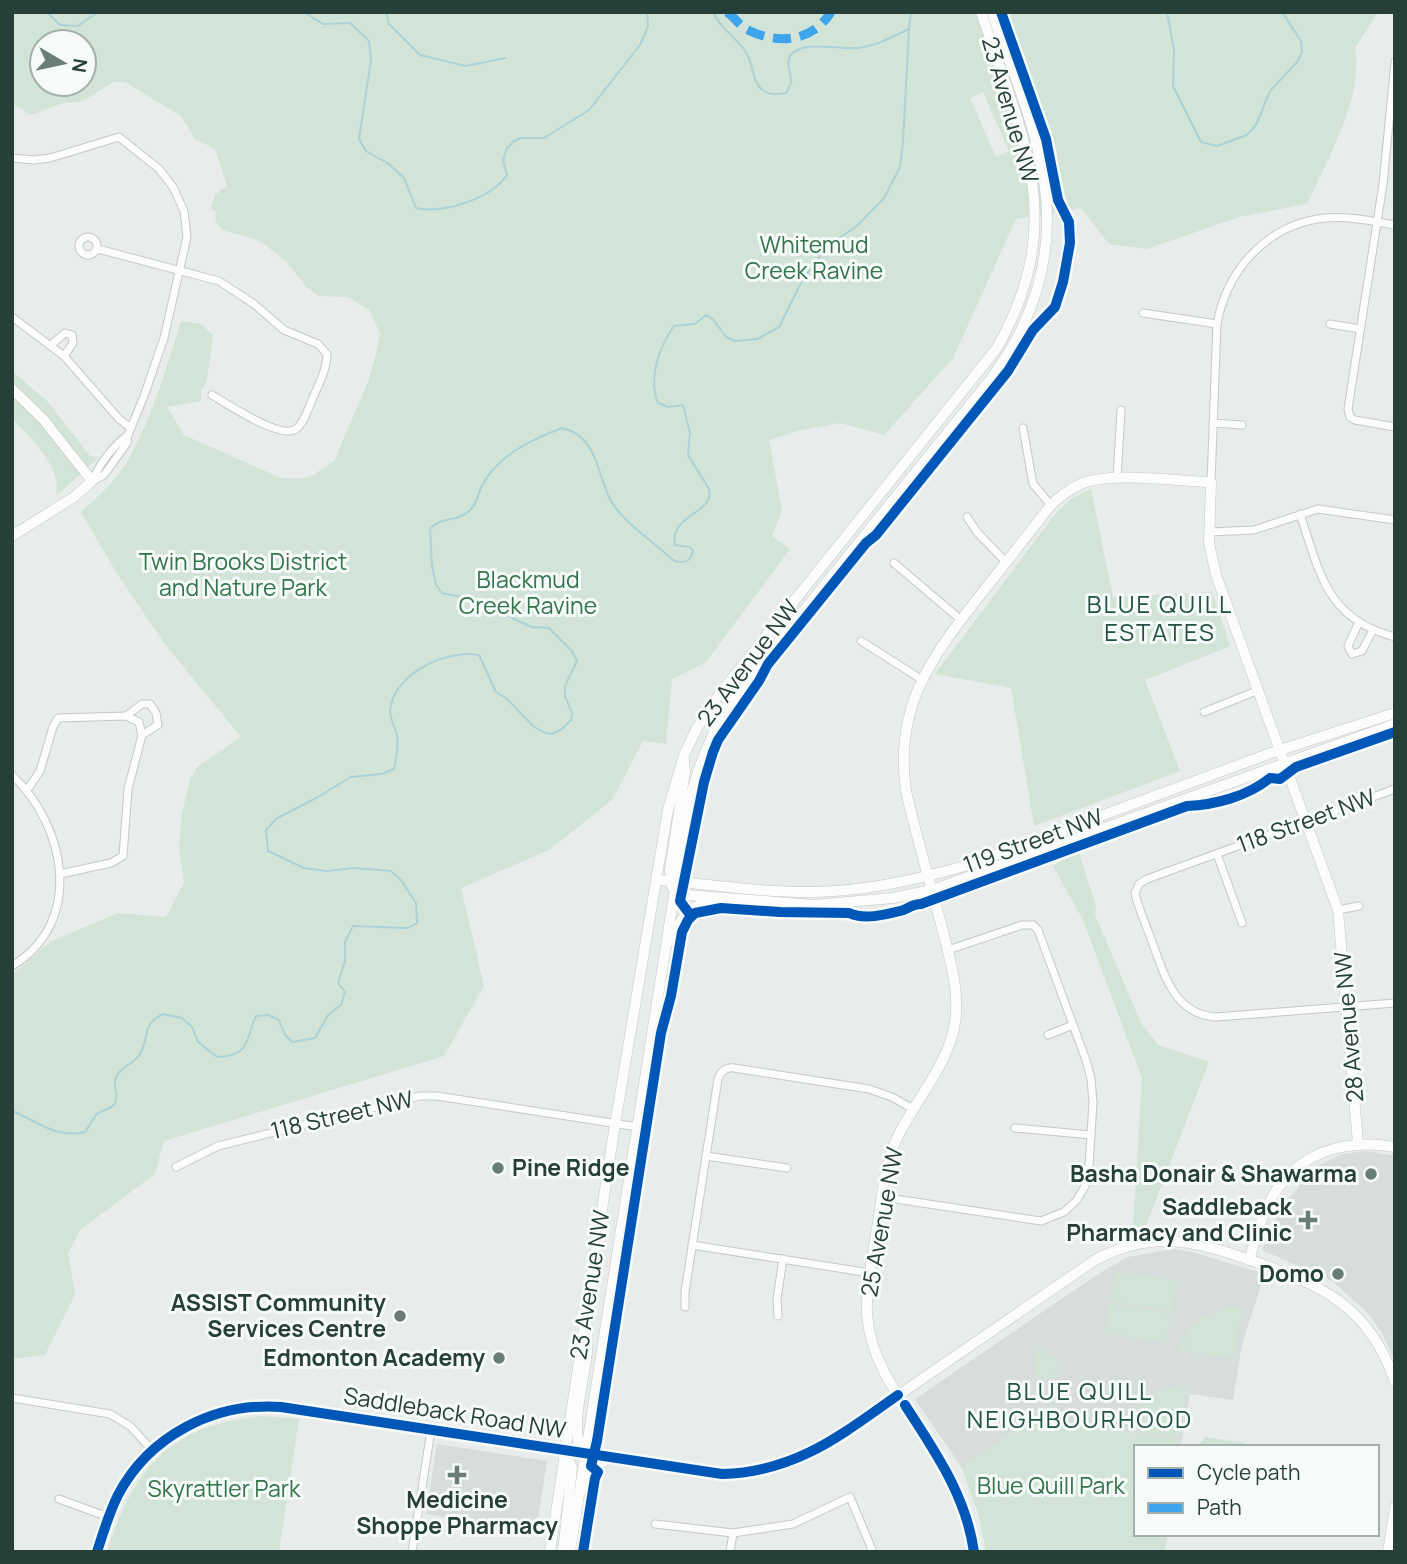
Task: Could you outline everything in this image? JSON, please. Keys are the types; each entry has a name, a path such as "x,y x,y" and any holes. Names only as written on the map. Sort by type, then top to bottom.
{"main road":[{"name":"23 Avenue NW","path":"550,1552 615,1124 668,810 684,755 697,728 718,696 997,348 1018,305 1031,266 1036,222 1034,187 1020,128 981,12"},
{"name":"23 Avenue NW","path":"673,881 696,775 711,735 730,702 992,379 1031,309 1043,269 1046,248 1046,186 1032,124 992,12"},
{"path":"12,389 43,418 92,481 74,497 12,536"},
{"name":"25 Avenue NW","path":"974,1552 967,1520 954,1485 937,1452 880,1364 871,1338 867,1303 882,1197 893,1148 943,1061 952,1036 957,1000 948,950 909,807 903,773 906,724 921,679 940,647 1051,505 1068,491 1083,483 1117,478 1211,482"},
{"name":"28 Avenue NW","path":"1211,482 1209,532 1216,575 1338,910 1358,1143"},
{"name":"119 Street NW","path":"657,880 812,892 895,884 928,877 968,865 1281,750 1395,713"},
{"name":"119 Street NW","path":"675,894 814,905 893,898 932,890 1395,724"},
{"path":"675,894 670,870 685,772 684,755"},
{"name":"23 Avenue NW","path":"570,1552 675,894"},
{"path":"659,999 673,937 679,926 694,906 716,898"},
{"path":"1249,1260 1270,1202 1286,1178 1304,1162 1320,1153 1358,1143 1395,1146"},
{"name":"Saddleback Road NW","path":"97,1552 108,1517 124,1484 152,1450 173,1434 201,1419 231,1410 254,1407 281,1407 711,1473 733,1474 767,1469 823,1447 1107,1254 1143,1243 1177,1240 1208,1246 1311,1282 1344,1304 1378,1344 1395,1382"},
{"path":"585,1311 589,1342 578,1430 579,1446 586,1454"},
{"path":"563,1552 572,1468 565,1451"},
{"path":"577,1509 589,1478 599,1465 610,1458"},
{"path":"1388,1552 1395,1507"}],"street":[{"path":"1395,62 1384,177 1348,404 1349,416 1358,421 1395,427"},
{"path":"12,158 50,158 110,138 122,138 159,169 177,195 186,228 181,271 159,354 129,432 97,469 92,481"},
{"name":"28 Avenue NW","path":"1211,482 1217,324 1223,299 1234,276 1249,256 1265,242 1301,223 1335,218 1395,225"},
{"path":"97,249 211,278 227,285 254,304 274,323 290,333 320,345 327,354 307,410 299,427 294,430 286,431 259,422 212,395"},
{"path":"1143,313 1217,324"},
{"path":"12,317 64,356 129,432"},
{"path":"1330,324 1360,328"},
{"path":"51,345 65,333 72,335 73,343 64,356"},
{"path":"1117,478 1121,410"},
{"path":"1213,424 1242,425"},
{"path":"1023,428 1033,484 1051,505"},
{"path":"1209,532 1247,531 1323,509 1395,520"},
{"path":"1300,514 1329,594 1343,611 1359,622 1395,638"},
{"path":"967,517 977,532 1006,562"},
{"path":"894,563 961,620"},
{"path":"1359,622 1348,646 1352,654 1362,651 1373,630"},
{"path":"861,642 921,679"},
{"path":"1204,712 1259,690"},
{"path":"126,716 142,704 150,704 156,713 158,725 142,735"},
{"path":"27,790 40,771 58,718 126,716 139,722 142,735 128,789 123,856 111,863 60,874"},
{"path":"12,775 41,810 50,830 60,874 58,903 50,924 38,942 16,964"},
{"name":"118 Street NW","path":"1347,1007 1216,1017 1187,1008 1168,985 1136,898 1137,887 1147,879 1395,789"},
{"name":"118 Street NW","path":"1217,854 1242,923"},
{"path":"1338,910 1359,906"},
{"path":"882,1197 1035,1221 1058,1216 1075,1203 1087,1180 1093,1088 1090,1072 1040,934 1033,925 1022,925 948,950"},
{"path":"1347,1007 1395,1003"},
{"path":"1048,1035 1073,1026"},
{"path":"685,1307 684,1295 718,1079 724,1069 734,1068 869,1088 892,1097 913,1110"},
{"name":"118 Street NW","path":"176,1167 218,1146 414,1097 437,1096 638,1127"},
{"path":"1015,1128 1091,1135"},
{"path":"706,1156 787,1168"},
{"path":"692,1245 870,1273"},
{"path":"778,1316 777,1302 783,1259"},
{"path":"12,1398 110,1414 131,1426 152,1450"},
{"path":"412,1552 431,1430"},
{"path":"655,1524 733,1533 793,1524 850,1497 873,1552"},
{"path":"59,1499 108,1517"},
{"path":"730,1552 733,1533"}],"shaded area":[{"path":"1366,1151 1395,1156 1395,1361 1382,1333 1368,1313 1332,1281 1262,1250 1282,1206 1317,1166 1343,1154"},
{"path":"1173,1249 1265,1274 1242,1344 1233,1400 1190,1394 1182,1441 1050,1420 1052,1405 962,1468 915,1399 1098,1274 1128,1257"},
{"path":"437,1444 547,1461 536,1531 426,1514"}],"green space":[{"path":"12,12 1378,12 1355,48 1354,87 1349,107 1307,204 1239,217 1147,249 1109,244 1081,208 1016,219 953,358 884,435 840,423 801,430 769,440 782,511 772,536 790,549 706,662 672,679 666,744 643,741 612,800 549,850 461,888 484,986 444,1056 164,1141 155,1174 80,1230 68,1253 75,1295 45,1355 12,1359 12,975 50,942 118,913 166,917 184,883 179,848 182,813 190,780 197,767 241,737 164,643 116,572 81,512 102,493 131,455 153,406 181,321 201,324 213,335 207,381 201,390 201,401 167,407 184,435 281,478 310,477 334,461 368,382 380,333 369,310 348,297 319,296 306,287 286,261 260,241 222,230 215,220 216,212 211,208 215,195 227,186 215,149 195,139 181,116 125,82 113,82 98,92 98,28 28,28 28,98 88,98 63,103 31,115 13,104","holes":["983,92 1009,151 996,157 970,98"]},
{"path":"12,371 47,401 90,456 99,457 56,496 55,476 44,454 12,419"},
{"path":"1091,489 1113,597 1212,592 1230,646 1145,680 1180,771 1034,826 1011,688 935,674 1056,513 1072,498"},
{"path":"1078,850 1096,906 1095,915 1141,1023 1158,1045 1209,1062 1144,1231 1133,1228 1142,1078 1083,920 1053,866"},
{"path":"1116,1271 1177,1281 1172,1311 1111,1301"},
{"path":"1110,1303 1171,1313 1166,1343 1105,1333"},
{"path":"1231,1307 1242,1307 1234,1355 1230,1358 1178,1350 1187,1332 1198,1321"},
{"path":"1039,1349 1045,1350 1058,1362 1055,1377 1037,1377 1035,1358"},
{"path":"1188,1386 1180,1433 1176,1437 1124,1429 1133,1412 1144,1400 1159,1391"},
{"name":"Blue Quill Park","path":"1053,1405 1051,1420 1182,1441 1182,1445 1134,1445 1134,1536 1168,1536 1165,1552 986,1552 979,1516 962,1468"},
{"name":"Skyrattler Park","path":"262,1416 299,1419 279,1552 107,1552 129,1496 143,1474 160,1456 203,1429"},
{"path":"1206,1437 1246,1443 1246,1445 1199,1445"}],"waterway":[{"path":"47,12 60,25 78,26 98,12"},
{"path":"304,12 323,24 350,23 369,41 371,60 359,139 366,151 389,164 404,178 416,208 427,209 452,207 490,191 507,175 503,160 507,148 514,141 522,138 544,138 589,110 640,45 648,26 647,12"},
{"path":"386,12 389,24 420,55 466,66 505,58"},
{"path":"713,12 745,50 760,88 775,94 786,93 790,86 789,59 796,51 812,47 858,48 878,43 909,29 911,12"},
{"path":"1167,12 1174,50 1173,86 1201,142 1217,146 1247,135 1256,125 1270,91 1298,61 1302,52 1301,41 1282,12"},
{"path":"12,1111 56,1131 74,1134 85,1132 97,1114 114,1105 117,1097 116,1076 137,1058 149,1027 163,1014 182,1018 192,1027 198,1042 217,1057 235,1054 245,1046 256,1016 268,1015 279,1020 285,1035 292,1042 315,1038 328,1015 341,1005 345,992 338,983 345,961 345,942 353,926 408,928 417,923 416,903 401,880 391,871 354,868 327,871 304,868 268,851 266,830 276,819 351,777 381,774 394,769 398,744 390,713 394,697 411,675 438,660 466,654 479,655 496,692 543,732 551,734 561,730 571,720 572,713 565,696 565,686 577,661 572,651 549,628 532,627 489,603 442,593 436,585 432,565 430,529 440,522 468,512 474,506 490,474 507,456 562,428 573,432 588,445 608,495 620,513 673,560 688,560 693,550 675,545 675,535 685,520 705,504 709,489 688,455 690,433 683,405 668,407 658,403 654,383 664,343 674,326 695,324 706,315 713,319 726,337 735,341 757,339 779,327 803,279 827,247 858,225 884,198 900,167 909,29"}],"marked path":[{"path":"727,12 748,30 782,39 794,38 814,30 831,12"}],"cycle path":[{"path":"691,916 680,901 704,782 718,740 768,664 1008,371 1033,330 1055,307 1070,243 1069,222 1058,200 1046,139 1001,12"},
{"path":"583,1552 598,1472 591,1466 661,1033 671,996 682,932 688,920 695,913 721,908 868,916 900,911 1187,806 1209,804 1241,795 1270,778 1280,779 1296,767 1395,732"},
{"path":"97,1552 118,1495 147,1456 186,1427 232,1410 281,1407 722,1474 748,1472 795,1459 837,1437 898,1395"},
{"path":"905,1405 957,1493 974,1552"}],"place":[{"name":"Pine Ridge","path":"498,1168"},
{"name":"Basha Donair & Shawarma","path":"1371,1174"},
{"name":"Saddleback Pharmacy and Clinic","path":"1308,1220"},
{"name":"Domo","path":"1338,1274"},
{"name":"ASSIST Community Services Centre","path":"400,1316"},
{"name":"Edmonton Academy","path":"499,1358"},
{"name":"Medicine Shoppe Pharmacy","path":"457,1475"}],"district":[{"name":"BLUE QUILL ESTATES","path":"1160,619"},
{"name":"BLUE QUILL NEIGHBOURHOOD","path":"1080,1406"}],"park label":[{"name":"Whitemud Creek Ravine","path":"814,258"},
{"name":"Twin Brooks District and Nature Park","path":"243,575"},
{"name":"Blackmud Creek Ravine","path":"528,593"}]}
